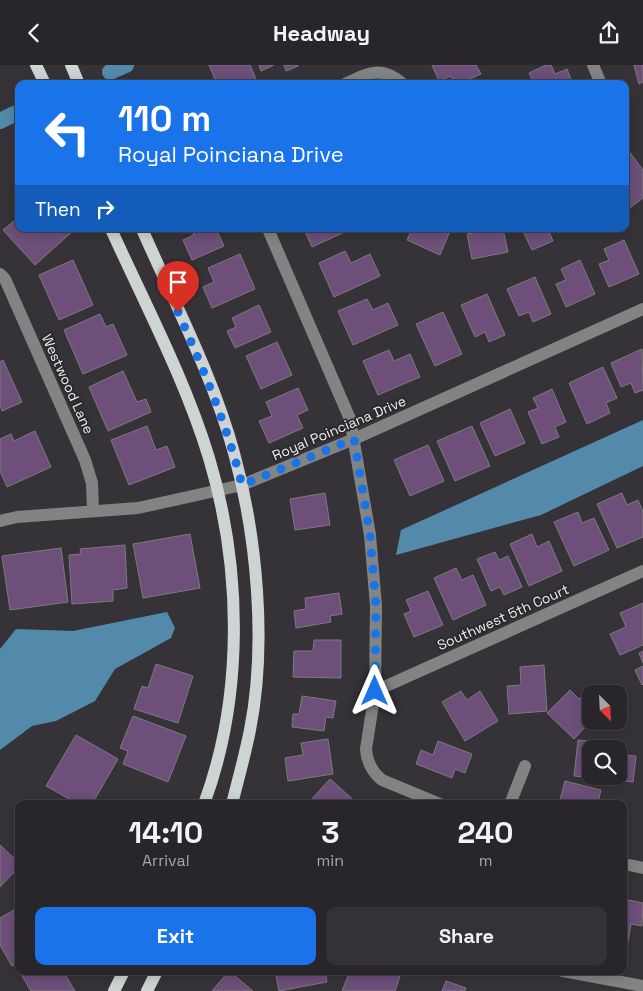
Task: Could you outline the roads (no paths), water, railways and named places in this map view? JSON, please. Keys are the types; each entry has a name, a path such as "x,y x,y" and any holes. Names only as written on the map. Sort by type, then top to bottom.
{"main road":[{"path":"36,65 42,80"},
{"path":"71,65 77,80"},
{"path":"112,232 184,391 218,489 226,535 234,642 225,725 212,782 205,800"},
{"path":"143,232 208,379 234,451 242,485 256,585 258,641 256,687 250,730 233,800"},
{"path":"114,991 122,975"},
{"path":"147,991 155,975"}],"street":[{"path":"593,65 599,80"},
{"path":"354,80 374,71 392,74 399,80"},
{"path":"269,232 350,419 354,439 370,535 376,606 375,691 366,749 371,768 382,780 430,800"},
{"name":"Westwood Lane","path":"0,274 5,279 85,460 92,483 92,510"},
{"name":"Royal Poinciana Drive","path":"0,521 17,517 138,507 242,485 354,439 643,309"},
{"name":"Southwest 5th Court","path":"375,691 643,571"},
{"path":"512,800 525,766"},
{"path":"627,865 643,868"},
{"path":"584,975 643,986"}],"water":[{"path":"643,420 643,466 541,515 396,555 401,530"},
{"path":"167,612 175,628 171,638 115,669 95,701 56,721 32,726 0,750 0,649 16,629 73,631"}],"waterway":[{"path":"110,72 126,65"},
{"path":"0,121 14,114"}]}
